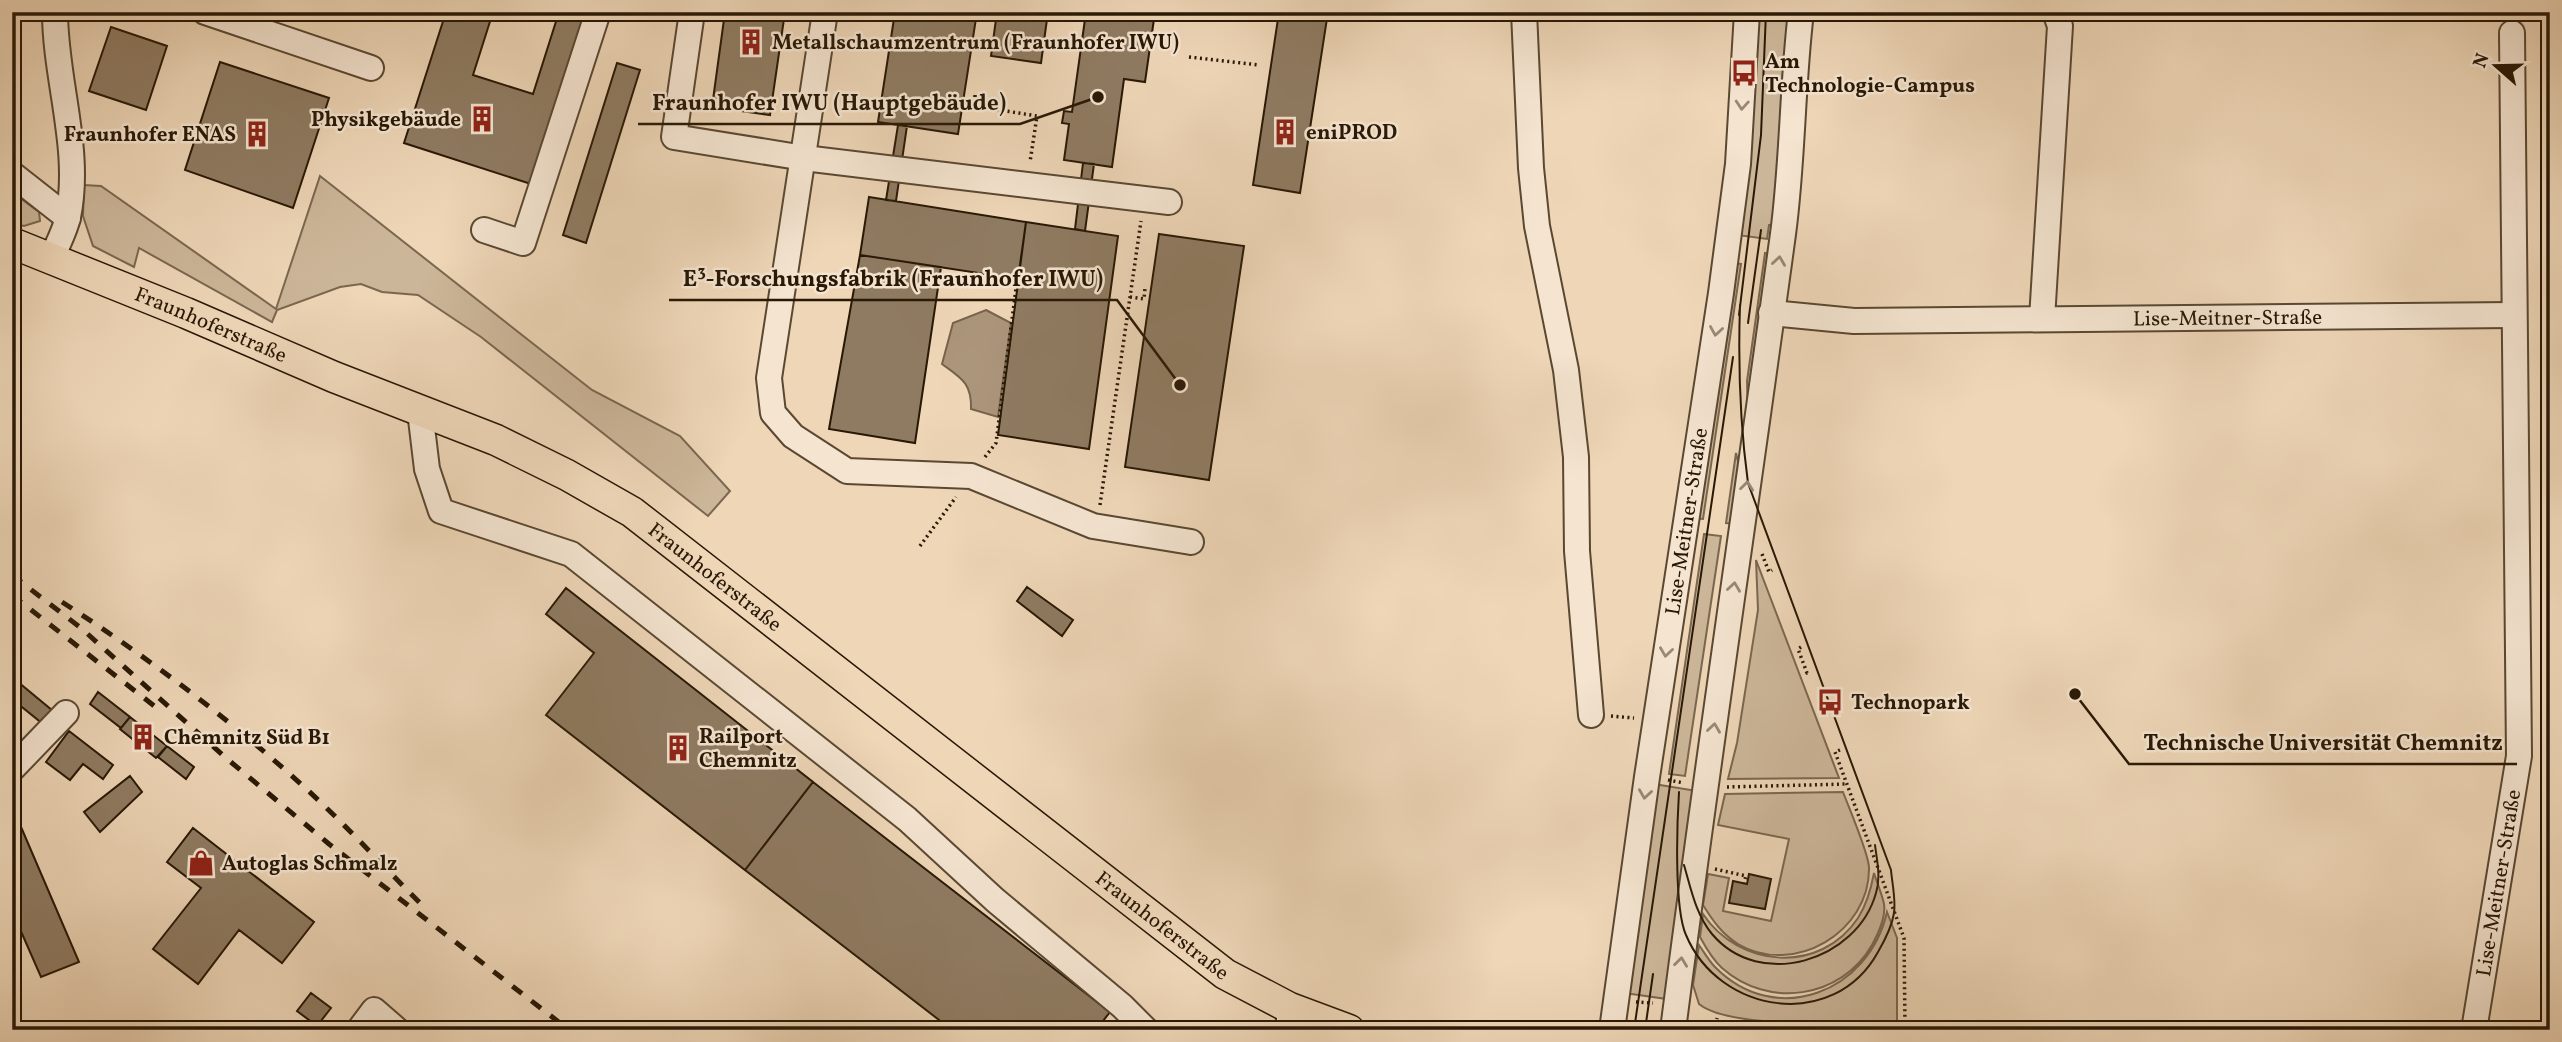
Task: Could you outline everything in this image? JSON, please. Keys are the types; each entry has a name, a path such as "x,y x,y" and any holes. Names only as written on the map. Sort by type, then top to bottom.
{"main road":[{"name":"Fraunhoferstraße","path":"12,243 325,373 496,440 567,474 632,512 1225,974 1289,1019 1349,1030"}],"street":[{"path":"52,258 68,218 70,154 55,12"},
{"path":"205,12 371,68"},
{"path":"484,230 523,243 598,12"},
{"path":"692,12 674,137 804,158 1157,200"},
{"path":"825,12 769,378 773,413 793,436 847,471 971,476 1096,526 1191,542"},
{"path":"1524,12 1531,168 1537,226 1566,370 1576,457 1577,551 1591,715"},
{"name":"Lise-Meitner-Straße","path":"1612,1030 1647,777 1721,293 1738,164 1747,12"},
{"path":"1672,1030 1772,313 1790,169 1801,12"},
{"path":"2042,320 2060,26 2055,12"},
{"name":"Lise-Meitner-Straße","path":"2474,1030 2519,756 2512,33"},
{"path":"12,174 68,218"},
{"name":"Lise-Meitner-Straße","path":"1772,313 1854,321 2514,315"},
{"path":"420,411 427,469 441,511 571,554 907,819 995,900 1122,1006 1146,1030"},
{"path":"13,768 66,713"},
{"path":"359,1030 374,1010 397,1030"}],"path":[{"path":"1189,57 1259,65"},
{"path":"975,95 975,106 1037,116 1027,184"},
{"path":"1096,526 1130,297 1157,200"},
{"path":"920,546 996,443 1017,281"},
{"path":"1130,297 1144,299 1145,288"},
{"path":"1801,648 1798,649 1807,673 1810,671"},
{"path":"1591,715 1644,719"},
{"path":"1840,750 1835,752 1904,938 1905,1026"},
{"path":"1647,777 1705,786 1847,784"},
{"path":"1706,867 1746,876 1744,883"},
{"path":"1616,1000 1676,1005"},
{"path":"1715,1030 1717,1018"}],"shaded area":[{"path":"1753,12 1792,12 1777,225 1769,225 1767,239 1737,235"},
{"path":"320,176 592,390 680,436 730,491 708,516 481,337 418,295 382,292 361,284 340,287 277,310 272,322 139,248 134,267 93,246 83,216 84,185 101,186 276,309"},
{"path":"12,192 39,212 40,221 24,226 12,223"},
{"path":"1765,253 1772,254 1748,420 1747,381"},
{"path":"1732,263 1741,264 1703,519 1693,518"},
{"path":"986,310 1011,323 998,417 971,409 970,393 964,382 942,364 953,323"},
{"path":"1736,453 1741,474 1735,524 1726,523"},
{"path":"1704,534 1721,536 1685,776 1669,774"},
{"path":"1756,560 1839,778 1728,779 1737,743 1758,610"},
{"path":"1654,784 1697,791 1667,999 1624,993"},
{"path":"1843,792 1869,868 1866,891 1857,912 1843,929 1825,942 1804,951 1782,955 1760,953 1732,940 1718,927 1703,905 1708,874 1729,878 1723,911 1771,921 1789,839 1718,825 1725,794"},
{"path":"1874,873 1884,904 1883,920 1877,936 1859,963 1842,977 1823,987 1782,993 1760,989 1740,981 1722,968 1700,937 1703,914 1718,932 1737,945 1758,954 1780,958 1802,956 1823,949 1842,936 1858,918"},
{"path":"1887,912 1897,938 1897,1022 1764,1021 1737,1018 1699,1004 1693,985 1699,945 1715,967 1739,986 1765,996 1791,998 1817,993 1841,981 1861,963 1877,940"}],"building":[{"name":"Physikgebäude","path":"446,12 493,12 473,75 533,94 559,12 586,12 531,184 404,143"},
{"name":"Metallschaumzentrum (Fraunhofer IWU)","path":"725,12 785,12 770,115 712,107"},
{"path":"895,12 977,12 958,134 878,122"},
{"path":"997,12 1048,12 1041,63 991,56"},
{"path":"1086,12 1155,12 1145,82 1124,79 1112,167 1064,160 1069,124 1062,123 1064,111 1072,112"},
{"name":"eniPROD","path":"1279,12 1328,12 1300,193 1253,185"},
{"path":"111,27 167,46 146,110 89,91"},
{"name":"Fraunhofer ENAS","path":"220,62 329,98 293,208 185,170"},
{"path":"617,63 640,70 586,243 563,235"},
{"path":"898,125 907,126 896,201 886,200"},
{"path":"1083,163 1094,164 1085,231 1075,229"},
{"path":"869,197 1026,222 1018,279 860,255"},
{"path":"1026,222 1118,236 1089,449 998,435"},
{"path":"1159,234 1244,246 1209,480 1125,467"},
{"path":"860,255 941,267 915,443 829,429"},
{"path":"1027,587 1073,620 1062,636 1017,601"},
{"name":"Railport Chemnitz","path":"566,588 813,782 745,870 546,715 594,653 546,614"},
{"path":"12,677 53,711 43,724 12,699"},
{"path":"98,692 130,717 121,728 90,704"},
{"name":"Chemnitz Süd B1","path":"130,717 167,746 156,758 120,729"},
{"path":"69,731 113,765 103,779 83,764 70,780 46,762"},
{"path":"167,746 194,767 186,779 158,757"},
{"path":"130,776 142,792 100,832 84,812"},
{"path":"813,782 1110,1012 1096,1030 952,1030 745,870"},
{"path":"12,806 79,962 41,977 12,911"},
{"path":"193,828 314,922 282,963 239,930 198,984 153,949 201,888 167,862"},
{"path":"1749,874 1771,879 1765,909 1729,903 1733,881 1747,884"},
{"path":"311,993 331,1008 317,1026 297,1011"}],"tram line":[{"path":"1739,315 1761,135 1766,12"},
{"path":"1748,323 1761,230"},
{"path":"1679,792 1677,865 1682,922 1686,935 1702,962 1724,982 1750,996 1778,1003 1807,1003 1834,994 1858,977 1878,952 1892,923 1895,902 1891,870 1748,483 1740,394 1740,305"},
{"path":"1634,1030 1733,357"},
{"path":"1684,865 1698,910 1712,934 1732,951 1755,961 1780,964 1805,960 1828,951 1849,936 1865,917 1876,893 1878,881 1875,845"},
{"path":"1645,1030 1653,974"}],"railway":[{"path":"12,575 81,628 226,758 329,844 569,1030"},
{"path":"12,595 162,712"},
{"path":"62,602 155,666 274,760 318,799 422,905"}],"place":[{"name":"Metallschaumzentrum (Fraunhofer IWU)","path":"751,42"},
{"name":"Am Technologie-Campus","path":"1744,73"},
{"name":"Fraunhofer IWU (Hauptgebäude)","path":"1098,97"},
{"name":"Physikgebäude","path":"482,119"},
{"name":"eniPROD","path":"1285,132"},
{"name":"Fraunhofer ENAS","path":"257,134"},
{"name":"E³-Forschungsfabrik (Fraunhofer IWU)","path":"1180,385"},
{"name":"Technische Universität Chemnitz","path":"2075,694"},
{"name":"Technopark","path":"1830,702"},
{"name":"Chemnitz Süd B1","path":"143,737"},
{"name":"Railport Chemnitz","path":"678,748"},
{"name":"Autoglas Schmalz","path":"201,863"}]}
